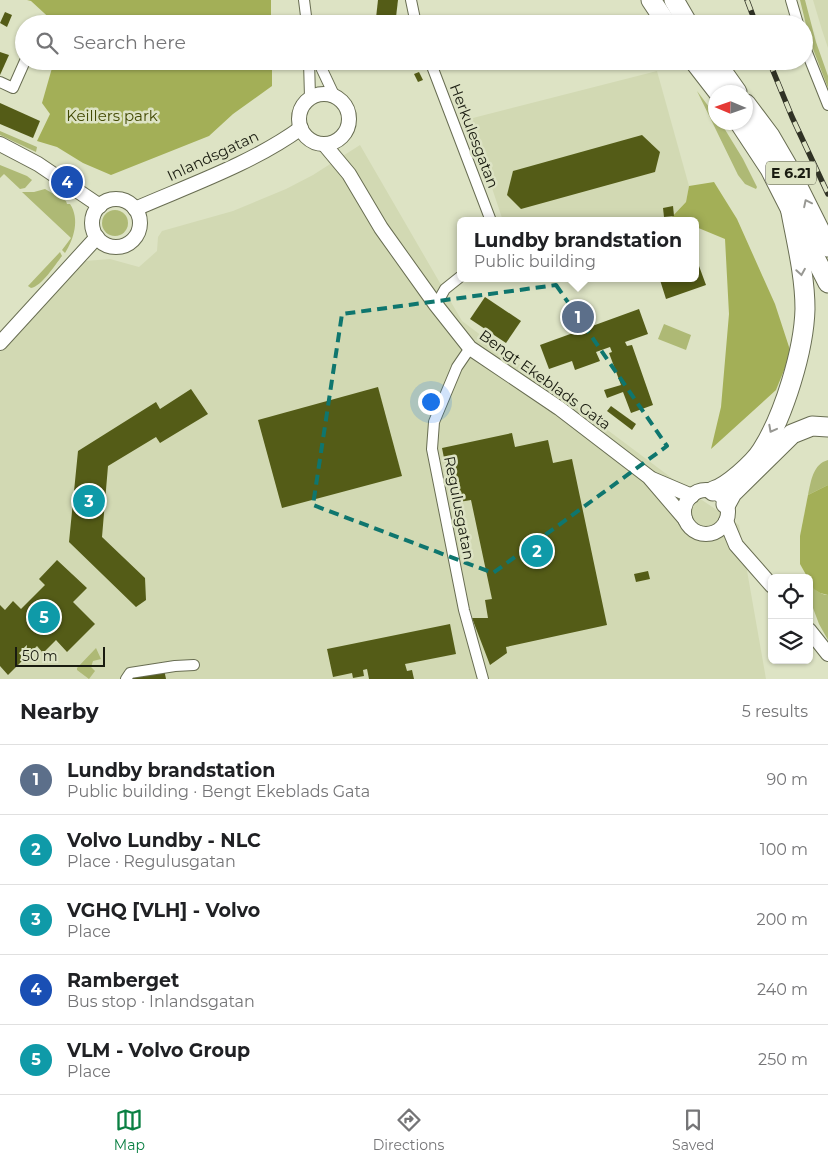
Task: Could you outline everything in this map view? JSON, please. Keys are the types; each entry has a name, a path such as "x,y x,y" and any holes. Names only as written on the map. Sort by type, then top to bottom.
{"highway":[{"path":"651,0 661,15"},
{"path":"674,0 683,15"},
{"path":"701,70 713,85"},
{"path":"721,70 732,85"},
{"name":"E 6.21","path":"753,113 770,136 788,167 828,247"},
{"name":"E 6.21","path":"744,130 770,169 828,283"},
{"path":"722,505 722,488 761,452 780,414 803,332 805,307 790,207"},
{"path":"722,505 792,434 812,426 828,427"}],"street":[{"path":"304,0 306,15"},
{"path":"411,0 414,15"},
{"path":"791,0 795,15"},
{"path":"813,68 828,105"},
{"path":"0,82 13,88 21,70"},
{"path":"309,70 310,97"},
{"path":"322,70 334,95"},
{"name":"Herkulesgatan","path":"433,70 489,217"},
{"path":"326,93 334,95 341,99 349,114 350,122 347,130 335,142 324,144 311,140 300,128 300,111 304,103 310,97 326,93"},
{"name":"Inlandsgatan","path":"135,209 262,152 284,140 300,128"},
{"name":"Bengt Ekeblads Gata","path":"342,137 350,174"},
{"path":"0,144 38,164 100,206"},
{"name":"Bengt Ekeblads Gata","path":"324,144 350,174 381,228 436,305 470,348 559,408 649,477 689,526 700,534 715,532 736,545 768,581"},
{"path":"118,200 128,202 135,209 140,223 138,232 131,242 121,247 113,247 102,243 93,228 93,219 100,206 108,201 118,200"},
{"path":"0,343 97,237"},
{"path":"436,305 445,289 457,279"},
{"name":"Regulusgatan","path":"470,348 457,367 434,422 432,448 464,610 483,679"},
{"name":"Bengt Ekeblads Gata","path":"649,477 692,496"},
{"path":"685,519 685,507 692,496 705,490 722,505 720,530 715,532"},
{"name":"Bengt Ekeblads Gata","path":"722,505 736,545"},
{"path":"813,634 828,654"},
{"path":"126,679 130,673 194,665"}],"highlighted area":[{"path":"556,285 667,446 493,573 313,505 342,314"}],"shaded area":[{"path":"813,0 828,0 828,48 822,30"},
{"path":"657,71 689,186 686,202 672,217 502,217 469,119"},
{"path":"360,145 462,321 693,494 739,525 766,679 0,679 0,352 85,261 110,259 139,267 157,251 158,237 162,231 233,211 286,189 313,175"}],"green space":[{"path":"27,0 271,0 271,15 46,15 31,1"},
{"path":"800,0 805,0 809,15 804,15"},
{"path":"813,31 828,76 828,88 813,49"},
{"name":"Keillers park","path":"51,70 272,70 272,86 233,114 209,136 111,175 83,163 57,147 37,141 50,114 42,103"},
{"path":"697,91 708,106 708,114"},
{"path":"716,130 725,130 743,159 757,187 756,189 745,184 738,175"},
{"path":"0,131 37,147 36,152 0,135"},
{"path":"0,165 32,180 25,188 20,189 4,174 0,178"},
{"path":"714,182 737,219 775,304 791,353 776,390 711,449 721,407 729,314 725,239 699,228 699,217 672,217 686,202 689,186"},
{"path":"45,189 66,201 67,204 70,204 75,216 75,229 65,253 62,250 71,238 22,192 34,192"},
{"path":"115,210 124,214 128,223 124,232 115,236 106,232 102,223 106,214"},
{"path":"60,252 62,256 44,279 31,288 28,286"},
{"path":"664,324 691,335 686,350 658,339"},
{"path":"828,460 828,485 808,495 816,469"},
{"path":"828,485 828,595 814,589 813,574 806,574 800,564 800,536 808,495"},
{"path":"813,586 819,592 828,595 828,640 813,608"},
{"path":"96,648 101,659 93,661 91,667 95,671 89,679 77,668"}],"building":[{"path":"378,0 398,0 396,15 376,15"},
{"path":"5,12 12,15 7,27 0,23"},
{"path":"0,52 9,55 0,75"},
{"path":"419,72 423,80 418,82 414,74"},
{"path":"0,103 40,121 33,138 0,124"},
{"path":"642,135 660,152 655,172 521,209 507,195 513,171"},
{"path":"673,206 674,216 664,217 663,208"},
{"path":"699,266 706,285 666,299 661,282 699,282"},
{"path":"485,297 521,321 506,343 470,319"},
{"path":"639,309 648,334 625,342 627,346 632,345 653,405 631,413 623,392 607,398 604,390 621,385 609,353 612,352 610,347 596,352 600,361 575,370 572,361 549,369 540,345"},
{"path":"378,387 402,476 282,508 258,420"},
{"path":"191,389 208,414 160,443 156,437 108,466 102,537 145,578 146,600 136,607 69,542 78,451 156,402 160,409"},
{"path":"611,406 636,424 632,430 607,411"},
{"path":"512,433 515,447 548,440 553,463 572,459 607,625 506,647 507,653 490,665 472,618 488,618 485,600 492,599 471,500 453,503 442,448"},
{"path":"57,560 87,588 73,602 95,624 67,652 56,640 43,653 37,646 8,675 0,666 0,605 5,610 13,601 21,609 45,585 39,579"},
{"path":"648,571 650,579 636,582 634,574"},
{"path":"450,624 456,654 405,664 407,671 412,670 414,679 369,679 367,669 363,670 364,676 353,678 352,673 333,677 327,649"},
{"path":"164,669 166,679 133,679 132,677"}],"railway":[{"path":"747,0 753,15"},
{"path":"773,70 792,117 828,194"}],"place":[{"name":"Ramberget","path":"67,182"},
{"name":"Lundby brandstation","path":"578,317"},
{"name":"VGHQ [VLH] - Volvo","path":"89,501"},
{"name":"Volvo Lundby - NLC","path":"537,551"},
{"name":"VLM - Volvo Group","path":"44,617"}]}
